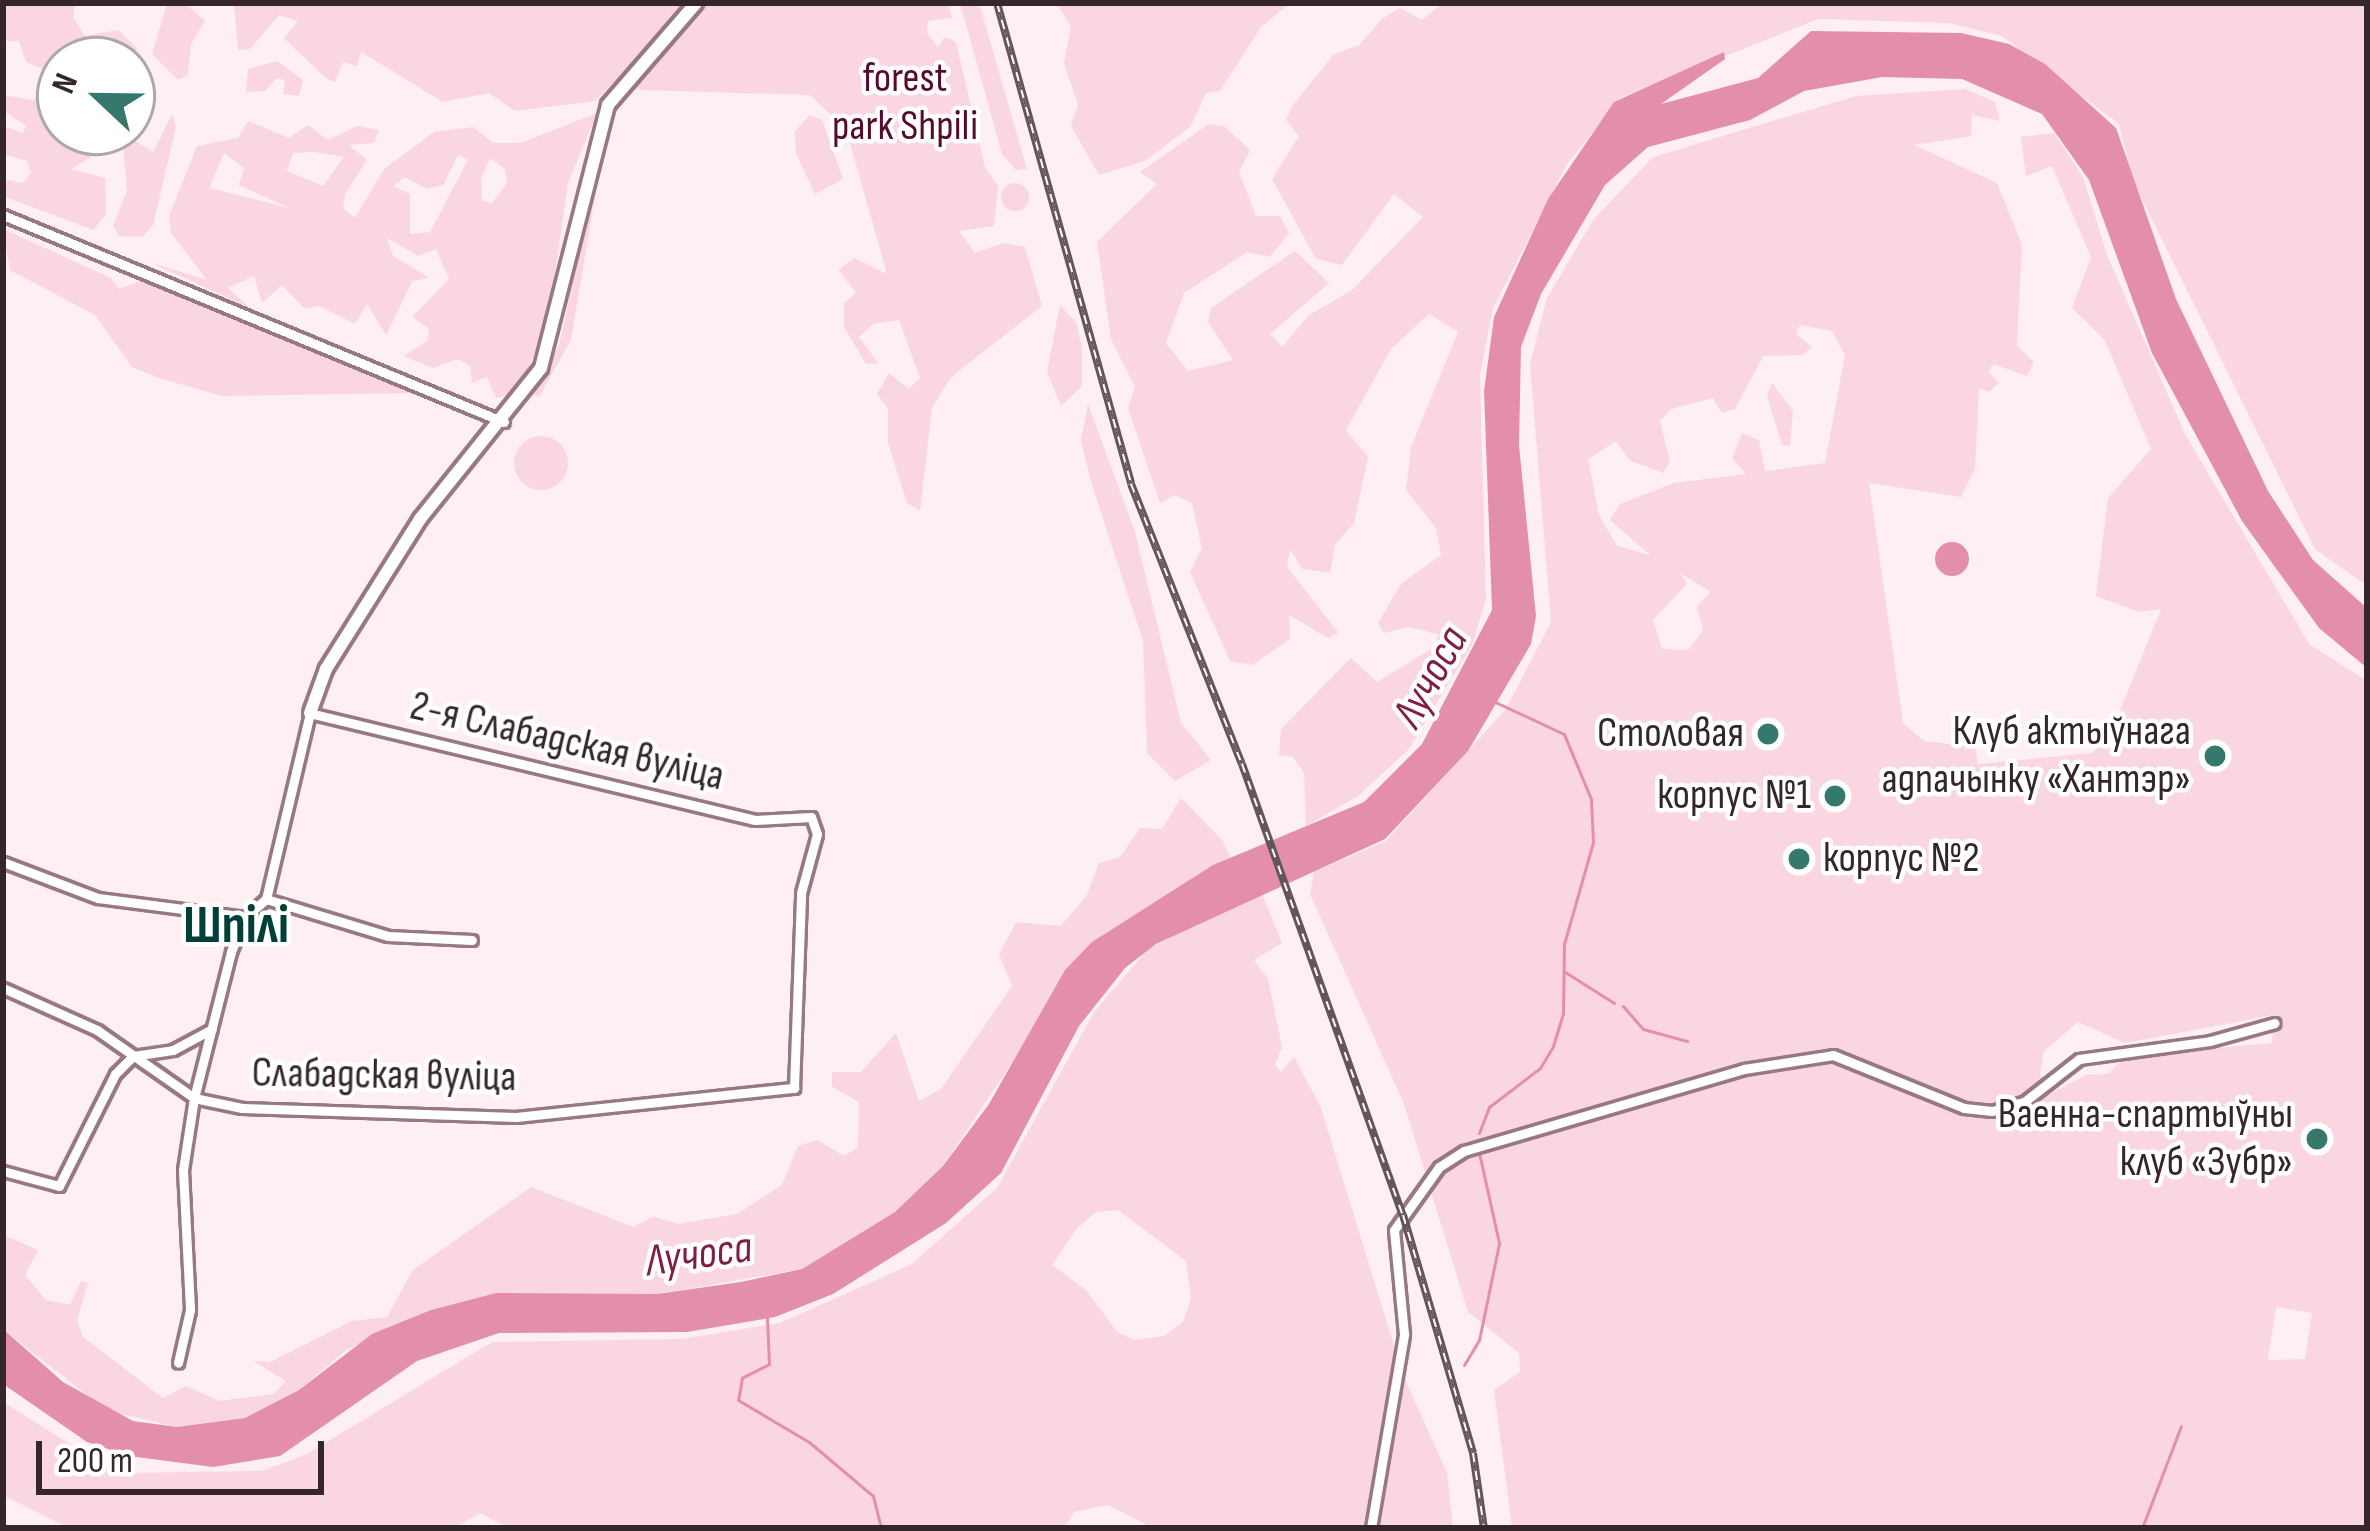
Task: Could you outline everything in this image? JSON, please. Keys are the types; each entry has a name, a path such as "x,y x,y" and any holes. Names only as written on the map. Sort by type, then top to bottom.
{"street":[{"path":"178,1363 190,1310 183,1170 194,1098 245,917 266,898 310,713 326,669 420,519 504,422 541,368 608,105 696,3"},
{"path":"3,215 504,422"},
{"name":"2-я Слабадская вуліца","path":"310,713 755,820 811,817 817,834 801,893 794,1088"},
{"path":"3,862 98,898 245,917"},
{"path":"266,898 388,936 472,940"},
{"name":"Слабадская вуліца","path":"3,988 97,1030 194,1098 385,1117 516,1117 794,1088"},
{"path":"1371,1528 1403,1334 1394,1230 1439,1167 1464,1151 1744,1069 1833,1055 1964,1108 1992,1111 2024,1102 2080,1059 2210,1042 2275,1023"},
{"path":"3,1172 59,1186 115,1074 133,1056 173,1049 212,1029"}],"green space":[{"path":"3,3 76,3 73,17 85,36 36,36 36,66 26,62 19,41 3,41"},
{"path":"167,3 185,3 205,21 191,44 188,75 178,80 156,58"},
{"name":"forest park Shpili","path":"234,3 948,3 952,18 928,21 927,33 938,47 945,37 956,42 985,167 998,186 994,226 959,231 975,253 1003,243 1025,247 1042,306 951,377 932,408 920,511 907,503 888,443 888,409 877,394 889,373 909,389 920,378 899,320 873,324 859,337 878,363 866,364 844,327 844,303 856,293 839,270 854,258 887,274 846,129 810,95 641,90 614,82 595,101 515,111 489,93 443,102 361,52 357,66 343,62 335,82 326,78 284,38 298,21 279,15 250,49 238,50"},
{"path":"960,3 979,3 1027,169 1016,170 1002,154"},
{"path":"1056,3 1290,3 1261,27 1220,91 1206,93 1190,127 1145,161 1099,175 1071,126 1078,105 1064,63 1071,26"},
{"path":"1443,3 2367,3 2367,586 2315,549 2133,181 2119,124 2002,36 1948,23 1818,19 1620,98 1567,164 1493,308 1480,375 1486,599 1472,645 1409,749 1358,796 1306,826 1304,773 1293,757 1279,755 1281,729 1351,658 1377,682 1436,646 1438,634 1408,627 1384,633 1378,623 1401,584 1441,555 1436,528 1406,490 1411,447 1458,332 1429,314 1391,349 1346,430 1368,457 1354,523 1335,545 1330,573 1302,569 1290,549 1287,567 1338,632 1328,638 1289,615 1290,639 1252,665 1230,661 1190,572 1202,548 1192,503 1174,495 1160,503 1128,408 1135,387 1111,339 1097,242 1157,184 1140,172 1209,124 1224,126 1250,150 1239,172 1256,216 1280,216 1289,233 1270,257 1247,252 1184,293 1166,343 1188,371 1233,360 1208,322 1211,308 1295,251 1329,283 1270,334 1282,347 1309,315 1351,291 1423,217 1394,194 1342,265 1316,259 1272,179 1299,136 1286,120 1293,105 1333,55 1359,45 1382,19 1400,8 1422,20"},
{"path":"118,30 124,36 85,36"},
{"path":"277,61 303,80 299,96 283,94 285,81 277,78 265,91 246,92 248,69"},
{"path":"1965,89 1995,102 2000,121 1972,115 1971,136 1914,145 1997,183 2022,245 2017,346 2034,362 2027,376 1993,364 1989,372 1999,383 1989,392 1979,388 1975,469 1961,497 1869,483 1903,723 1924,741 1975,747 1978,764 2093,753 2117,718 2161,609 2139,612 2096,596 2108,498 2151,449 2104,339 2072,308 2091,257 2052,166 2026,176 2021,137 2054,133 2083,177 2107,255 2185,434 2309,644 2367,681 2367,1528 1512,1528 1494,1390 1520,1372 1519,1353 1468,1312 1404,1104 1310,894 1314,872 1386,841 1506,709 1551,622 1530,364 1547,298 1593,220 1653,157 1856,96","holes":["1800,325 1832,331 1845,355 1825,463 1765,471 1759,440 1742,433 1732,458 1746,474 1674,483 1620,504 1610,520 1650,555 1617,546 1599,515 1588,459 1616,441 1629,460 1663,473 1670,462 1660,421 1671,409 1713,398 1722,413 1735,409 1763,356 1803,355 1812,347 1796,334","1680,573 1711,592 1697,606 1703,631 1688,650 1662,649 1653,620 1687,584","2274,1015 2272,1043 2126,1056 2108,1074 2086,1075 2050,1094 2040,1074 2044,1051 2078,1022 2125,1043","2276,1307 2312,1313 2305,1359 2268,1360"]},
{"path":"3,95 36,99 36,156 92,156 71,169 105,178 106,214 93,230 3,196 3,179 23,183 31,172 27,161 3,154 3,126 23,133 26,126 3,110"},
{"path":"597,113 568,183 547,329 522,380 504,396 496,398 487,377 472,383 470,366 457,359 433,368 404,356 427,341 429,329 412,317 449,279 436,249 418,256 387,238 393,256 430,278 412,281 386,335 367,304 355,324 319,306 305,309 282,285 262,303 254,276 228,288 250,308 152,263 207,280 171,233 169,216 197,146 238,138 248,121 289,138 308,125 328,140 357,126 379,130 374,143 349,145 367,160 345,194 343,208 355,218 384,169 434,132 473,127 493,143 521,143","holes":["314,152 344,157 323,186 287,171 293,153","224,153 244,168 239,185 289,208 209,188","458,155 468,160 430,232 410,234 410,194 393,186 405,177 427,189 443,185","490,158 505,169 507,183 491,204 482,200 481,179"]},
{"path":"172,114 176,127 153,225 142,237 119,236 113,226 127,191 124,156 156,156"},
{"path":"810,115 822,120 843,179 815,194 796,153 795,131"},
{"path":"603,149 571,340 539,397 532,394 559,345"},
{"path":"1015,183 1025,187 1029,197 1025,207 1015,211 1005,207 1001,197 1005,187"},
{"path":"3,229 111,278 119,289 143,280 412,393 222,396 159,378 132,367 95,315 10,270"},
{"path":"1060,305 1077,324 1082,350 1082,386 1061,406 1047,372"},
{"path":"1772,383 1793,411 1790,446 1782,445 1767,396"},
{"path":"1088,404 1135,532 1181,723 1211,760 1175,781 1147,753 1143,641 1081,440"},
{"path":"541,436 560,444 568,463 560,482 541,490 522,482 514,463 522,444"},
{"path":"1181,798 1223,841 1231,860 1092,942 943,1166 895,1212 802,1269 657,1294 496,1293 431,1310 346,1350 299,1390 245,1418 177,1427 106,1410 3,1329 6,1236 38,1250 25,1275 46,1300 70,1305 81,1281 88,1283 77,1320 83,1337 163,1398 186,1386 219,1401 274,1394 286,1381 253,1361 270,1362 352,1321 387,1317 413,1270 531,1187 633,1227 653,1217 679,1224 737,1214 782,1185 798,1146 817,1140 844,1156 858,1148 859,1102 832,1087 832,1072 861,1072 896,1033 919,1101 941,1089 1012,986 999,954 1016,922 1061,926 1087,895 1099,863 1120,857 1140,828 1162,829"},
{"path":"1261,892 1282,943 1254,960 1268,979 1282,1047 1275,1065 1281,1072 1294,1057 1321,1108 1403,1375 1447,1473 1453,1528 1153,1528 1108,1505 1074,1512 1064,1528 509,1528 480,1513 454,1528 69,1528 3,1495 3,1402 116,1473 262,1471 307,1454 492,1342 682,1339 780,1323 912,1264 997,1188 1094,1012 1148,949","holes":["1118,1210 1186,1261 1191,1298 1183,1322 1164,1336 1135,1340 1117,1332 1086,1290 1052,1265 1077,1228 1096,1212"]}],"shaded area":[{"path":"1811,31 1961,33 2009,44 2045,64 2116,128 2176,299 2268,491 2313,560 2367,608 2367,668 2319,628 2242,521 2152,353 2089,180 2042,114 1962,79 1882,77 1804,91 1750,120 1648,147 1605,185 1541,294 1521,347 1519,445 1536,616 1531,644 1468,751 1385,839 1156,944 1125,968 1079,1026 1001,1173 946,1223 833,1294 775,1317 687,1332 499,1333 417,1361 280,1456 213,1467 129,1456 87,1442 3,1384 3,1329 63,1382 133,1421 177,1427 245,1418 299,1390 372,1334 431,1310 496,1293 657,1294 741,1282 802,1269 895,1212 943,1166 989,1104 1065,970 1092,942 1213,865 1364,802 1422,744 1492,610 1484,391 1494,317 1548,199 1614,102 1724,52 1725,59 1661,104 1758,78"},
{"path":"1952,542 1964,547 1969,559 1964,571 1952,576 1940,571 1935,559 1940,547"}],"waterway":[{"path":"1479,1133 1489,1107 1540,1068 1553,1046 1563,1013 1564,944 1593,842 1591,799 1564,734 1495,702"},
{"path":"1565,972 1614,1003"},
{"path":"1623,1006 1643,1029 1687,1041"},
{"path":"1464,1365 1479,1340 1499,1243 1479,1153"},
{"path":"767,1318 769,1364 742,1378 738,1400 809,1442 873,1496 881,1528"},
{"path":"2142,1528 2181,1426"}],"railway":[{"path":"997,3 1131,484 1242,764 1403,1215 1473,1453 1484,1528"}],"place":[{"name":"Столовая","path":"1768,734"},
{"name":"Клуб актыўнага адпачынку «Хантэр»","path":"2215,756"},
{"name":"корпус №1","path":"1835,796"},
{"name":"корпус №2","path":"1799,859"},
{"name":"Ваенна-спартыўны клуб «Зубр»","path":"2317,1139"}],"district":[{"name":"Шпілі","path":"236,926"}],"water label":[{"name":"Лучоса","path":"1431,677"},
{"name":"Лучоса","path":"699,1255"}]}
